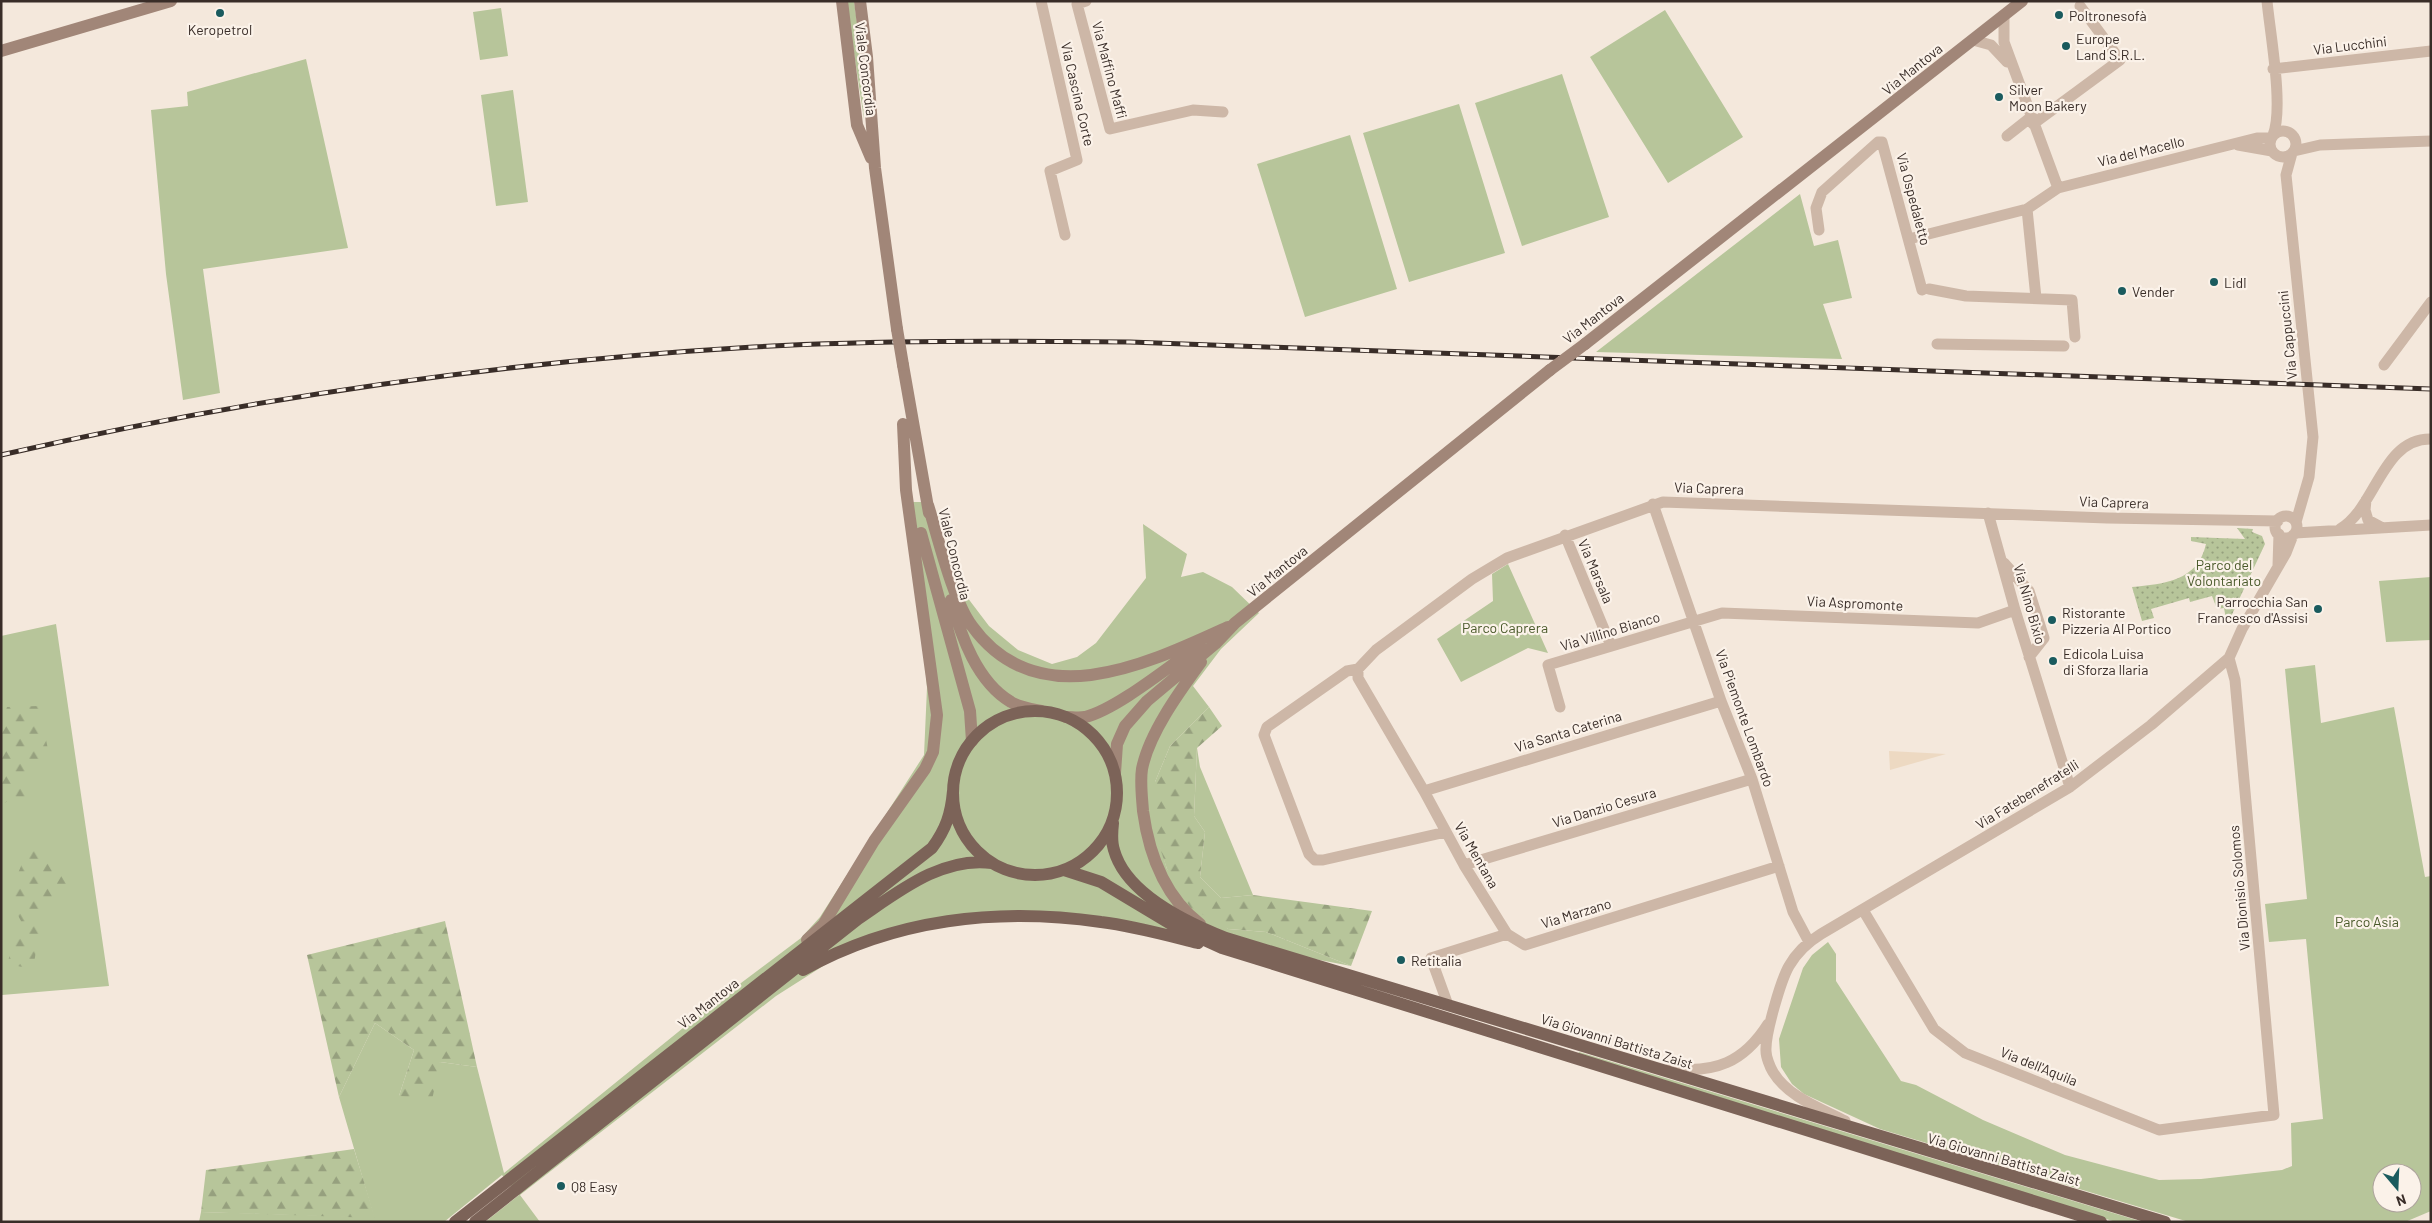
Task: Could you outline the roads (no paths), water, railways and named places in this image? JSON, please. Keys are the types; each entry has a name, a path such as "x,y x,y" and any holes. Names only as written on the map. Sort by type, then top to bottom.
{"main road":[{"path":"1,51 171,1"},
{"name":"Viale Concordia","path":"842,1 858,125 875,168"},
{"name":"Viale Concordia","path":"860,1 867,57 875,168 897,329 938,554 961,632 990,685 1013,704 1041,712"},
{"name":"Via Mantova","path":"1235,624 1550,370 2022,1"},
{"name":"Viale Concordia","path":"903,365 902,424 923,547 970,711 972,741"},
{"path":"770,975 823,925 874,841 926,769 933,752 937,715 906,490 902,424"},
{"path":"928,505 962,608 972,626 1012,664 1033,672 1060,678 1090,677 1136,664 1235,624"},
{"path":"1220,630 1144,684 1096,713 1084,717 1066,717 1041,712 1022,712 1003,718 986,728 972,741 959,764 953,791 955,808 964,832 979,852 992,863 1018,873 1033,875 1064,870 1092,852 1113,823 1117,798 1115,773 1117,744 1124,726 1147,701 1215,644 1235,624"},
{"path":"1211,932 1187,913 1175,900 1159,873 1145,822 1141,781 1146,756 1160,725 1192,675 1215,644"},
{"path":"1066,717 1083,726 1097,739 1108,755 1115,773"},
{"name":"Via Mantova","path":"455,1222 932,848 943,833 951,814 953,791"},
{"name":"Via Giovanni Battista Zaist","path":"1113,823 1112,840 1114,851 1129,875 1169,911 1211,932 1868,1134 2165,1222"},
{"name":"Via Mantova","path":"475,1222 858,919 902,889 956,863 974,860 992,863"},
{"name":"Via Giovanni Battista Zaist","path":"1064,870 1101,882 1176,926 1222,948 2101,1222"},
{"path":"770,988 821,960 874,937 935,921 963,918 1026,916 1102,922 1222,948"}],"street":[{"name":"Via Cascina Corte","path":"1041,1 1078,160 1050,170 1065,235"},
{"name":"Via Maffino Maffi","path":"1086,1 1077,4 1110,129 1193,110 1223,112"},
{"path":"2266,1 2277,101 2277,122 2272,137 2274,153 2286,157 2293,152 2320,145 2431,141"},
{"path":"2008,136 2120,60 2080,6"},
{"path":"2004,15 2002,36 2058,188"},
{"path":"1972,40 1991,44 2013,69"},
{"name":"Via Lucchini","path":"2274,69 2431,51"},
{"path":"2277,101 2296,143 2293,152"},
{"path":"2272,137 2281,131 2320,145"},
{"name":"Via del Macello","path":"1909,239 2027,210 2058,188 2257,138 2272,137"},
{"name":"Via Ospedaletto","path":"1819,230 1816,208 1822,192 1878,142 1882,142 1909,239 1926,290 1966,296 2036,298"},
{"name":"Via del Macello","path":"2231,145 2274,153"},
{"name":"Via Cappuccini","path":"2286,176 2293,152"},
{"name":"Via Cappuccini","path":"2274,153 2286,176 2313,437 2312,460 2306,492 2295,529"},
{"path":"2027,210 2036,298 2072,300 2075,337"},
{"path":"2384,365 2431,302"},
{"path":"1936,344 2064,346"},
{"path":"2340,529 2346,526 2366,500 2396,454 2409,442 2431,439"},
{"path":"2279,526 2306,492"},
{"path":"2366,500 2365,510 2368,520 2382,528"},
{"name":"Via Caprera","path":"1358,669 1376,650 1472,579 1506,558 1565,535 1653,504 1664,502 2247,521 2279,526"},
{"name":"Via Piemonte Lombardo","path":"1653,504 1721,701 1752,778 1793,912 1809,942"},
{"name":"Via Nino Bixio","path":"1988,514 2029,657 2070,788"},
{"path":"2279,526 2291,517 2295,529"},
{"path":"2295,529 2382,528 2431,524"},
{"path":"2279,526 2287,538 2295,529"},
{"name":"Via Fatebenefratelli","path":"2278,566 2279,526"},
{"name":"Via Fatebenefratelli","path":"1868,1134 1790,1092 1772,1070 1766,1050 1772,1018 1788,967 1809,942 2070,788 2151,725 2229,658 2242,628 2278,566 2295,529"},
{"name":"Via Marsala","path":"1565,535 1611,646"},
{"name":"Via Nino Bixio","path":"2002,560 2029,591 2044,638 2029,657"},
{"name":"Via Aspromonte","path":"1694,621 1733,612 1978,623 2015,610"},
{"name":"Via Villino Bianco","path":"1560,707 1548,666 1694,621"},
{"name":"Via Dionisio Solomos","path":"2229,658 2235,680 2274,1115"},
{"path":"1424,791 1362,688 1358,678 1358,669 1347,671 1267,727 1264,736 1309,854 1315,860 1323,860 1446,832"},
{"name":"Via Santa Caterina","path":"1424,791 1721,701"},
{"name":"Via Danzio Cesura","path":"1464,865 1752,778"},
{"name":"Via Mentana","path":"1424,791 1464,865 1507,934"},
{"name":"Via Marzano","path":"1507,934 1525,945 1779,866"},
{"name":"Via dell'Aquila","path":"1863,910 1934,1029 1965,1053 2159,1130 2274,1115"},
{"path":"1448,1005 1431,958 1507,934"},
{"name":"Via Fatebenefratelli","path":"1639,1064 1702,1070 1726,1063 1740,1057 1756,1042 1772,1018"}],"railway":[{"path":"1,455 187,416 375,385 563,362 753,347 847,343 1130,342 2431,389"}],"place":[{"name":"Keropetrol","path":"220,13"},
{"name":"Poltronesofà","path":"2059,15"},
{"name":"Europe Land S.R.L.","path":"2066,46"},
{"name":"Silver Moon Bakery","path":"1999,97"},
{"name":"Lidl","path":"2214,282"},
{"name":"Vender","path":"2122,291"},
{"name":"Parrocchia San Francesco d'Assisi","path":"2318,609"},
{"name":"Ristorante Pizzeria Al Portico","path":"2052,620"},
{"name":"Edicola Luisa di Sforza Ilaria","path":"2053,661"},
{"name":"Retitalia","path":"1401,960"},
{"name":"Q8 Easy","path":"561,1186"}],"park label":[{"name":"Parco del Volontariato","path":"2224,572"},
{"name":"Parco Caprera","path":"1505,627"},
{"name":"Parco Asia","path":"2367,921"}]}
